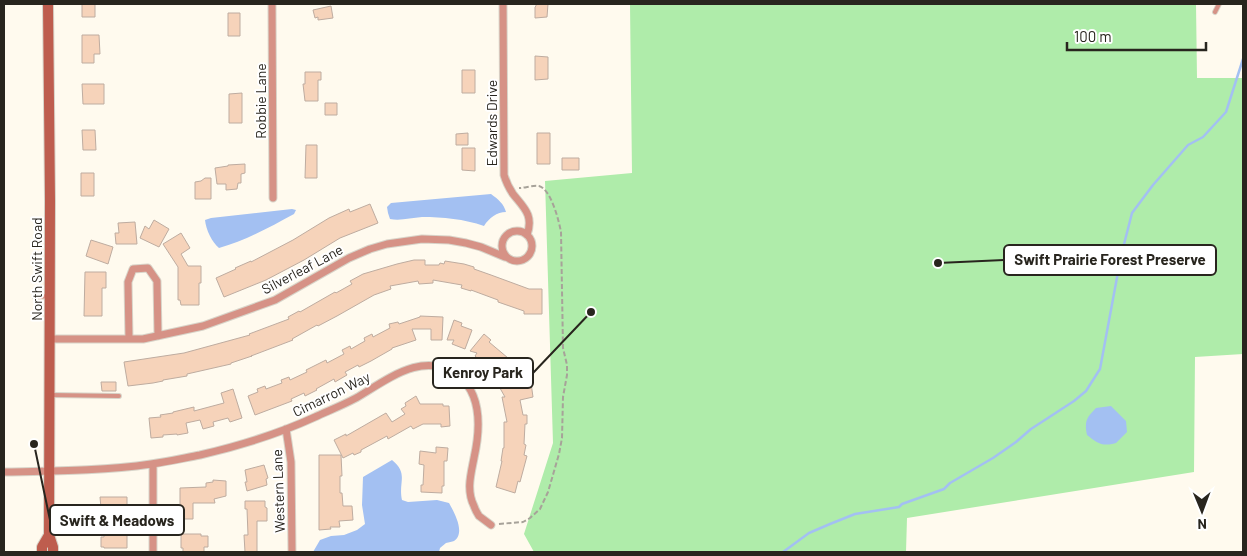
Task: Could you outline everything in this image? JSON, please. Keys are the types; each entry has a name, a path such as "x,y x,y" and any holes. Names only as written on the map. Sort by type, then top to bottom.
{"street":[{"name":"North Swift Road","path":"48,4 49,535 53,552"},
{"name":"Robbie Lane","path":"272,4 273,198"},
{"name":"Edwards Drive","path":"503,4 504,175 507,184 527,211 530,220 527,235"},
{"path":"505,257 501,246 506,235 518,231 527,235"},
{"name":"Silverleaf Lane","path":"49,339 143,340 203,326 275,300 349,258 386,244 422,239 449,240 481,247 516,262 522,261 531,253 531,241 527,235"},
{"path":"129,339 128,282 134,269 148,268 157,281 158,336"},
{"name":"Cimarron Way","path":"4,472 111,468 153,464 226,449 286,430 354,399 402,372 413,367 428,365 452,372 466,384 471,392 477,408 478,419 477,440 470,476 470,492 472,503 478,515 491,525"},
{"name":"Western Lane","path":"286,430 291,462 292,552"},
{"path":"153,464 154,552"},
{"name":"North Swift Road","path":"42,552 42,547 49,535"}],"lane":[{"path":"1215,12 1219,4"},
{"path":"35,297 50,296"},
{"path":"50,395 119,396"}],"path":[{"path":"491,525 523,522 540,509 548,492 562,438 563,397 567,375 563,348 561,232 546,190 540,186 519,188"}],"green space":[{"path":"630,4 1196,4 1197,78 1243,78 1243,354 1195,357 1194,472 907,518 906,552 534,552 524,534 553,443 545,181 632,173"}],"water":[{"path":"491,194 500,202 506,212 493,216 484,226 446,218 390,219 387,207 391,203"},
{"path":"296,210 294,214 276,224 248,238 219,248 210,235 205,220 211,218"},
{"path":"1111,406 1126,421 1127,432 1116,443 1103,444 1087,435 1086,423 1088,417 1096,408"},
{"path":"392,460 402,474 402,500 408,502 437,500 449,503 459,528 459,533 454,541 446,543 440,548 439,552 313,552 320,540 331,536 344,535 357,530 365,524 362,505 363,477"}],"building":[{"path":"82,4 95,4 95,17 82,17"},
{"path":"536,4 548,4 547,17 535,18"},
{"path":"331,6 333,18 318,20 318,17 315,18 313,10"},
{"path":"228,13 240,13 240,36 228,36"},
{"path":"82,35 99,35 100,54 94,54 94,63 82,63"},
{"path":"535,56 548,57 548,79 535,80"},
{"path":"462,70 475,70 475,93 462,93"},
{"path":"305,72 321,72 321,80 318,80 318,101 305,101 303,84 305,84"},
{"path":"82,84 104,84 104,104 83,104"},
{"path":"242,93 242,123 229,123 229,94"},
{"path":"325,103 337,103 337,115 325,115"},
{"path":"82,130 95,130 96,150 83,150"},
{"path":"468,133 468,145 456,145 456,134"},
{"path":"537,133 550,133 550,164 537,164"},
{"path":"306,145 317,145 317,178 305,178"},
{"path":"462,148 475,148 475,171 462,170"},
{"path":"562,158 579,158 579,170 562,170"},
{"path":"245,164 245,173 241,174 241,183 238,183 237,189 226,190 226,184 217,184 215,168"},
{"path":"81,173 94,173 94,196 81,196"},
{"path":"211,178 211,199 195,199 195,182"},
{"path":"370,204 378,223 340,238 266,280 224,297 216,278 293,240 329,218 349,209 350,212"},
{"path":"154,220 169,229 159,247 140,238 145,226 149,229"},
{"path":"135,222 137,244 116,244 115,233 119,233 118,223"},
{"path":"181,233 190,248 181,254 188,266 201,266 199,305 181,305 180,300 178,300 178,267 163,244"},
{"path":"91,240 113,247 108,264 86,256"},
{"path":"414,260 425,260 425,265 444,264 445,261 464,264 529,289 542,289 542,314 524,314 524,311 498,302 498,300 461,288 462,285 433,280 433,283 419,284 418,281 390,286 391,289 374,295 293,340 231,364 187,374 187,376 128,386 124,362 184,353 250,335 289,319 288,317 352,284 350,281 363,274"},
{"path":"85,272 106,272 106,288 102,288 102,316 84,316"},
{"path":"420,316 443,317 442,340 431,340 431,329 412,329 416,340 392,348 359,367 358,365 345,372 347,375 335,382 334,379 305,396 304,393 291,399 292,401 255,415 248,396 258,392 257,389 265,386 266,389 282,383 281,380 289,377 290,380 326,360 327,363 344,354 342,350 350,346 351,349 365,341 364,338 372,334 373,337 390,328 389,324 398,322 399,324"},
{"path":"454,320 462,323 461,326 472,330 465,349 452,344 454,340 447,340"},
{"path":"484,334 491,340 489,342 508,358 521,385 531,383 533,397 520,400 523,415 527,415 524,455 527,456 515,493 496,487 504,448 504,422 507,422 502,397 505,397 492,374 494,373 475,356 477,353 470,351"},
{"path":"101,382 116,382 116,391 102,391"},
{"path":"233,389 242,418 230,422 228,418 213,422 214,426 203,429 200,420 186,423 188,433 151,438 149,418 161,417 160,415 194,407 194,411 224,403 221,393"},
{"path":"416,396 420,404 443,404 443,406 449,406 450,426 441,427 441,424 423,424 413,429 411,426 388,439 387,436 361,450 361,452 354,455 353,453 343,458 334,440 346,434 346,436 386,413 392,422 405,414 401,409 406,406 405,403"},
{"path":"436,447 448,448 447,461 444,461 444,486 442,486 442,493 421,492 424,465 419,464 420,451 436,453"},
{"path":"319,455 341,455 342,476 340,476 340,493 342,493 343,506 352,506 353,520 339,521 340,527 319,530"},
{"path":"264,465 268,478 266,479 267,485 247,491 245,470"},
{"path":"213,480 226,481 226,496 214,499 215,503 193,503 193,519 182,519 180,488 206,487 206,483 213,482"},
{"path":"100,497 127,497 127,548 101,547 101,537 104,537 104,527 106,527 105,508 101,508"},
{"path":"245,501 265,501 265,507 267,508 267,521 257,521 257,552 245,552 244,535 248,535"},
{"path":"181,534 208,536 208,547 204,547 204,552 183,552 183,548 181,548"}],"waterway":[{"path":"783,552 809,533 855,514 899,507 902,504 944,489 950,483 993,458 1086,391 1100,369 1121,256 1132,213 1153,185 1188,145 1203,137 1226,112 1243,59"}],"place":[{"name":"Swift Prairie Forest Preserve","path":"938,263"},
{"name":"Kenroy Park","path":"591,312"},
{"name":"Swift & Meadows","path":"34,444"}]}
